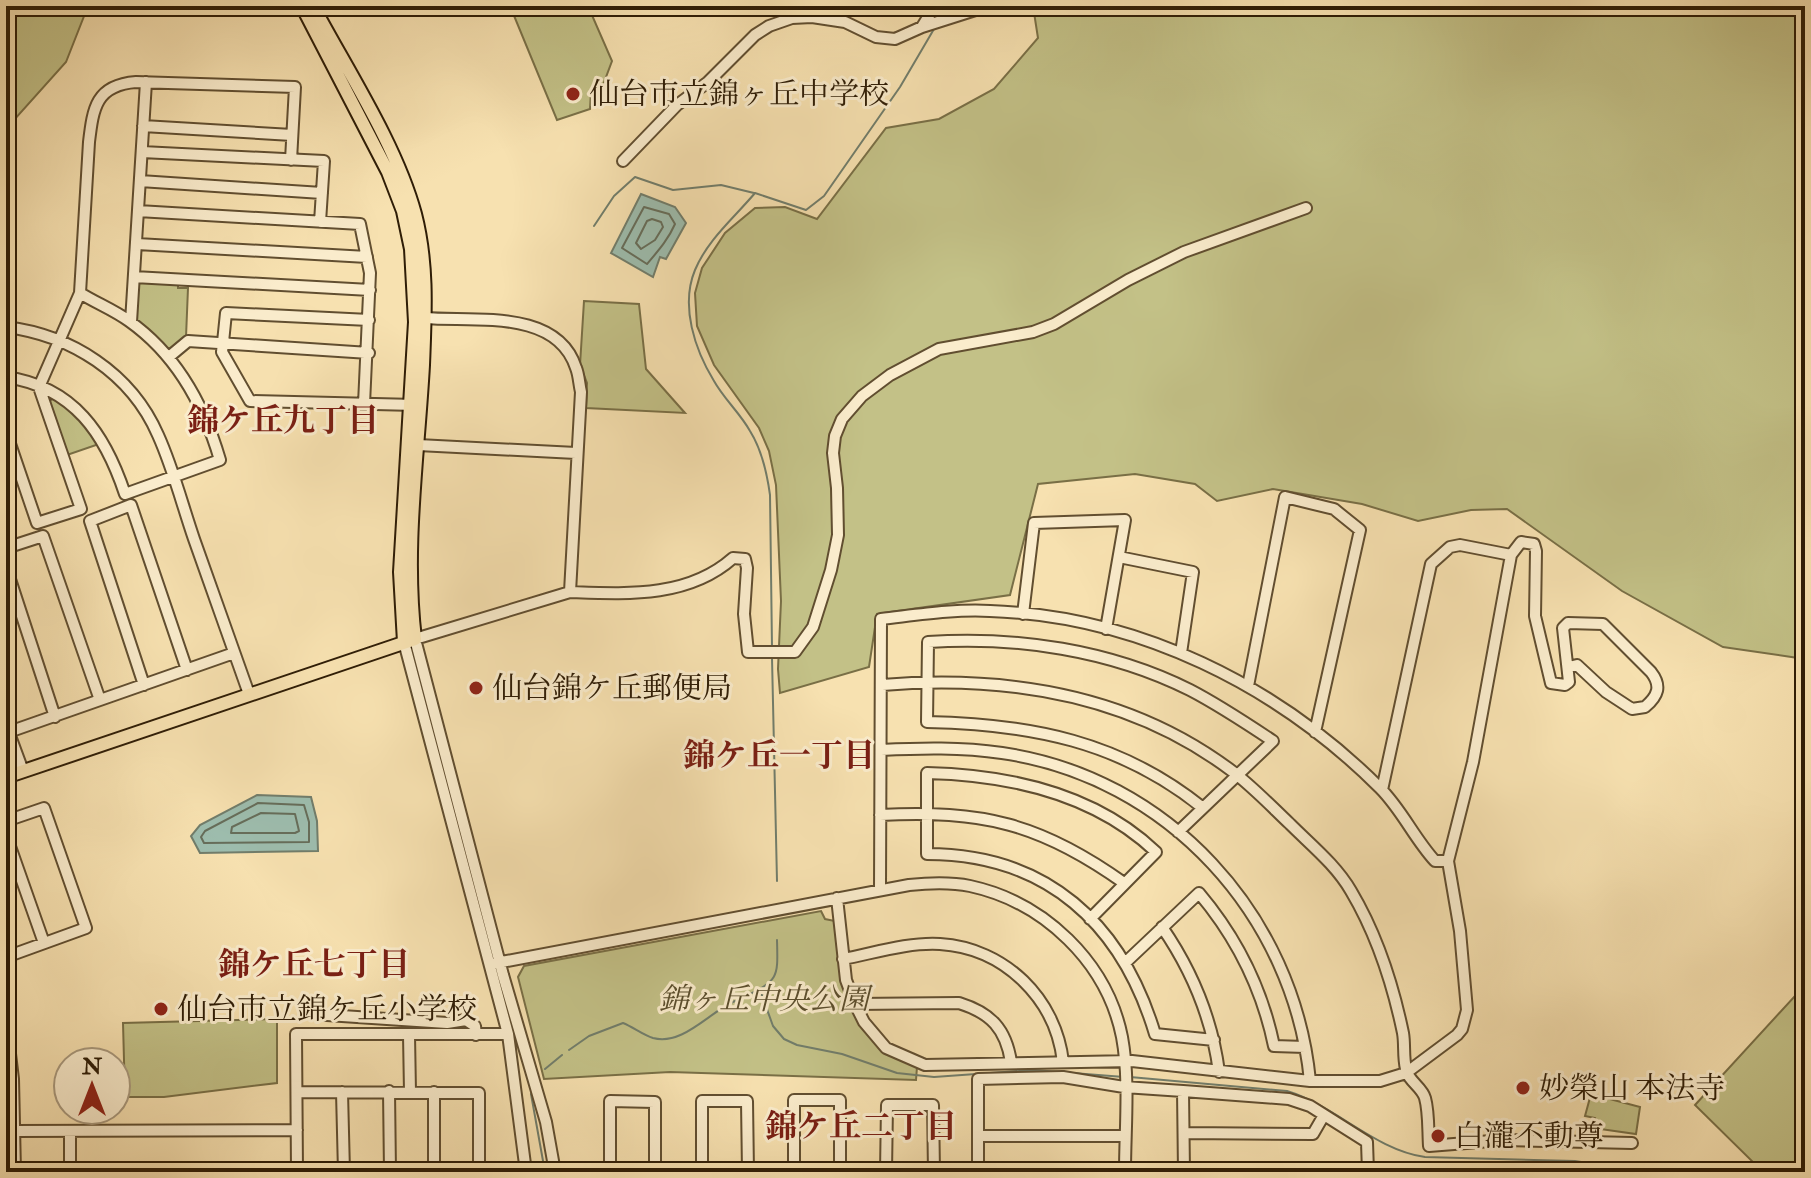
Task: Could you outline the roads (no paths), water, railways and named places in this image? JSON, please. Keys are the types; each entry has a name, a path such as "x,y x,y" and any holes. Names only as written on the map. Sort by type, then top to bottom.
{"main road":[{"path":"302,6 383,161 403,211 411,249 418,445 410,641"},
{"path":"313,6 394,157 414,212 424,268 425,318 400,572 410,641"},
{"path":"6,777 410,641"}],"street":[{"path":"926,26 935,6"},
{"path":"623,161 652,128 708,82 755,35 769,26 792,18 830,18 876,37 895,39 988,6"},
{"path":"131,322 146,82"},
{"path":"6,432 37,523 81,509 39,387 80,293 89,142 94,110 101,95 124,83 146,82 295,87 291,160"},
{"path":"143,126 292,135"},
{"path":"142,152 324,161 320,222"},
{"path":"140,181 322,193"},
{"path":"555,1172 546,1122 495,963 410,641 570,592 648,592 679,588 697,582 739,557 745,559 747,568 744,614 748,652 795,652 817,619 838,535 833,453 835,436 842,419 862,396 890,375 939,349 1033,332 1054,324 1128,280 1184,252 1306,208"},
{"path":"138,211 360,224 370,290 364,404"},
{"path":"137,244 367,257"},
{"path":"134,277 370,290"},
{"path":"6,377 39,387 70,404 97,432 114,461 125,494 220,460 206,419 170,356 131,322 80,293"},
{"path":"369,320 226,313 222,352 250,401 415,405"},
{"path":"425,318 506,320 529,324 549,335 569,352 577,368 581,392 570,592"},
{"path":"6,327 31,330 58,339 102,363 132,393 158,435 249,694"},
{"path":"170,356 188,341 369,353"},
{"path":"418,445 576,453"},
{"path":"1248,686 1285,497 1334,509 1360,530 1315,732"},
{"path":"144,685 90,521 131,505 187,670"},
{"path":"1023,614 1034,523 1125,520 1106,629"},
{"path":"6,548 43,536 100,700"},
{"path":"978,1172 978,1079 1219,1072 1310,1081 1380,1081 1406,1073 1457,1035 1462,1029 1467,1010 1460,931 1448,861 1473,762 1511,555 1521,542 1534,544 1535,616 1551,683 1565,685 1569,682 1563,628 1568,623 1603,624 1651,672 1658,681 1658,688 1645,707 1632,709 1606,692 1577,665 1569,667"},
{"path":"1382,790 1431,564 1450,547 1460,545 1511,555"},
{"path":"1119,557 1193,572 1181,653"},
{"path":"6,567 55,717"},
{"path":"880,890 881,619 948,612 990,610 1074,621 1181,653 1248,686 1315,732 1382,790 1435,861 1448,861"},
{"path":"1178,832 1273,741 1188,689 1097,657 1000,641 928,642 927,722 986,724 1062,736 1088,744 1141,768 1203,808"},
{"path":"23,771 7,730 55,717 234,653"},
{"path":"882,685 928,682 1006,684 1057,693 1105,706 1204,751 1238,776 1315,849 1349,888 1376,945 1390,986 1403,1036 1406,1073 1425,1096 1429,1146 1504,1140 1632,1143"},
{"path":"881,750 966,748 1050,764 1114,787 1162,818 1235,890 1263,930 1283,969 1305,1047 1310,1081"},
{"path":"1090,919 1156,852 1129,829 1094,808 1053,793 991,777 927,773 927,854 964,855 1016,869 1063,894 1109,938 1126,962 1143,997 1155,1034 1214,1040"},
{"path":"6,821 44,808 86,928 6,957"},
{"path":"880,815 926,813 973,816 1030,831 1078,853 1124,883"},
{"path":"6,835 44,943"},
{"path":"495,963 880,890 931,883 970,886 1016,902 1042,917 1074,945 1097,973 1118,1022 1124,1074 1125,1172"},
{"path":"1126,962 1199,893 1217,914 1251,971 1274,1046 1305,1047"},
{"path":"837,898 846,980 864,1022 886,1048 925,1065 1063,1062 1124,1074 1183,1091 1289,1099 1310,1106 1367,1142 1368,1172"},
{"path":"1162,927 1188,969 1204,1004 1219,1072"},
{"path":"843,959 931,944 965,948 991,958 1020,977 1042,1003 1054,1026 1063,1062"},
{"path":"495,963 508,1034 526,1172"},
{"path":"855,1004 959,1003 971,1007 990,1017 1001,1029 1009,1047 1011,1062"},
{"path":"312,1014 447,1023 466,1020 475,1026 476,1035"},
{"path":"6,1020 13,1079 15,1172"},
{"path":"297,1172 296,1034 508,1034"},
{"path":"409,1035 410,1092"},
{"path":"389,1091 390,1172"},
{"path":"1183,1091 1184,1172"},
{"path":"297,1092 479,1093 479,1172"},
{"path":"342,1092 344,1172"},
{"path":"434,1092 434,1172"},
{"path":"794,1172 794,1100 840,1100 840,1172"},
{"path":"610,1172 610,1101 655,1102 655,1172"},
{"path":"702,1172 702,1101 747,1101 748,1172"},
{"path":"886,1172 887,1105 933,1105 934,1172"},
{"path":"1184,1133 1313,1134 1324,1115"},
{"path":"14,1131 297,1130"},
{"path":"70,1131 70,1172"},
{"path":"978,1136 1125,1136"}],"water":[{"path":"641,194 675,207 686,223 666,259 660,257 653,277 611,253"},
{"path":"257,795 311,797 317,821 318,851 200,853 191,836 200,825"}],"waterway":[{"path":"941,16 946,6"},
{"path":"772,647 770,495 766,470 754,438 718,388 701,356 689,313 691,284 707,248 755,193 806,210 824,196 900,87 934,29"},
{"path":"594,226 614,196 635,177 673,190 721,185 754,193"},
{"path":"772,658 777,881"},
{"path":"744,997 770,982 774,976 777,940"},
{"path":"760,990 773,1026 784,1039 897,1073 934,1077 1034,1070 1124,1077"},
{"path":"569,1050 589,1036 623,1023 653,1038 675,1037 735,1001"},
{"path":"545,1069 562,1055"},
{"path":"1130,1077 1287,1091 1322,1107 1389,1146 1425,1157 1575,1161 1643,1172"},
{"path":"531,1094 545,1172"}],"place":[{"name":"仙台市立錦ヶ丘中学校","path":"573,94"},
{"name":"仙台錦ケ丘郵便局","path":"476,688"},
{"name":"仙台市立錦ケ丘小学校","path":"161,1009"},
{"name":"妙榮山 本法寺","path":"1523,1088"},
{"name":"白瀧不動尊","path":"1438,1136"}],"district":[{"name":"錦ケ丘九丁目","path":"283,420"},
{"name":"錦ケ丘一丁目","path":"779,755"},
{"name":"錦ケ丘七丁目","path":"314,964"},
{"name":"錦ケ丘二丁目","path":"861,1126"}],"park label":[{"name":"錦ヶ丘中央公園","path":"764,999"}]}
